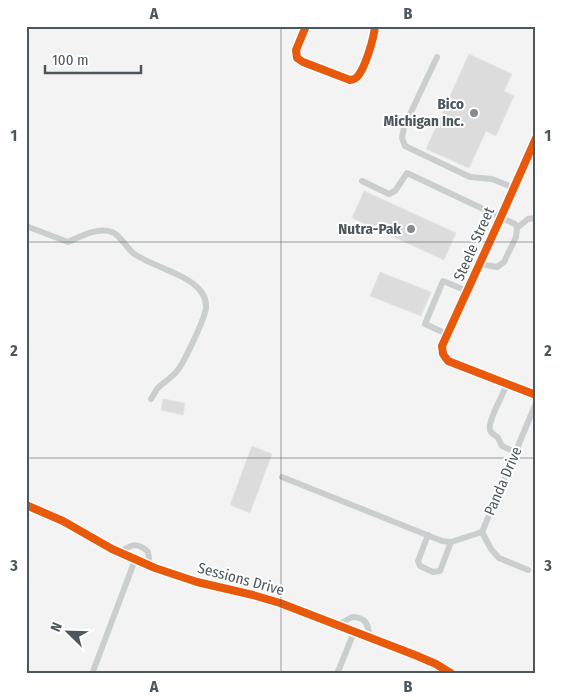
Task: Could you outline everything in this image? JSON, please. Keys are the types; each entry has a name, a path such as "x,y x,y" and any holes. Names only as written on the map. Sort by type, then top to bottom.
{"street":[{"path":"306,26 296,50 300,61 344,78 353,79 359,74 369,52 375,26"},
{"path":"437,57 404,127 402,138 405,146 470,176 492,179 514,188"},
{"name":"Steele Street","path":"507,384 448,361 443,354 442,346 536,138"},
{"path":"362,181 389,194 395,191 407,173 515,224 517,228"},
{"path":"480,264 496,267 504,262 516,237 517,228 528,218 536,218"},
{"path":"26,226 68,242 102,230 114,232 134,254 186,279 198,287 205,299 206,309 203,320 178,371 157,390 151,399"},
{"path":"447,334 425,324 443,281 468,290"},
{"path":"515,452 502,446 498,438 490,432 489,426 507,384 536,395"},
{"name":"Panda Drive","path":"482,532 536,403"},
{"path":"282,477 442,541 450,542 482,532 499,558 528,570"},
{"name":"Sessions Drive","path":"26,504 150,566 197,582 275,601 424,659 452,674"},
{"path":"428,535 418,561 420,566 434,572 440,571 450,542"},
{"path":"120,552 133,546 140,546 148,552 150,566"},
{"path":"92,674 135,560"},
{"path":"338,626 351,617 361,618 368,626 369,637"},
{"path":"338,674 354,632"}],"building":[{"name":"Bico Michigan Inc.","path":"469,54 512,74 504,91 514,96 496,136 486,131 469,168 426,149"},
{"name":"Nutra-Pak","path":"364,191 456,233 444,260 352,218"},
{"path":"380,272 431,292 421,316 370,296"},
{"path":"163,399 185,403 183,415 161,410"},
{"path":"252,446 272,454 250,513 230,505"}],"cycle path":[{"path":"306,26 296,50 297,58 350,80 357,77 366,61 375,26"},
{"path":"536,138 442,346 443,354 448,361 536,395"},
{"path":"26,505 63,521 112,549 155,568 197,582 280,603 415,655 436,664 452,674"}],"place":[{"name":"Bico Michigan Inc.","path":"474,113"},
{"name":"Nutra-Pak","path":"411,229"}]}
